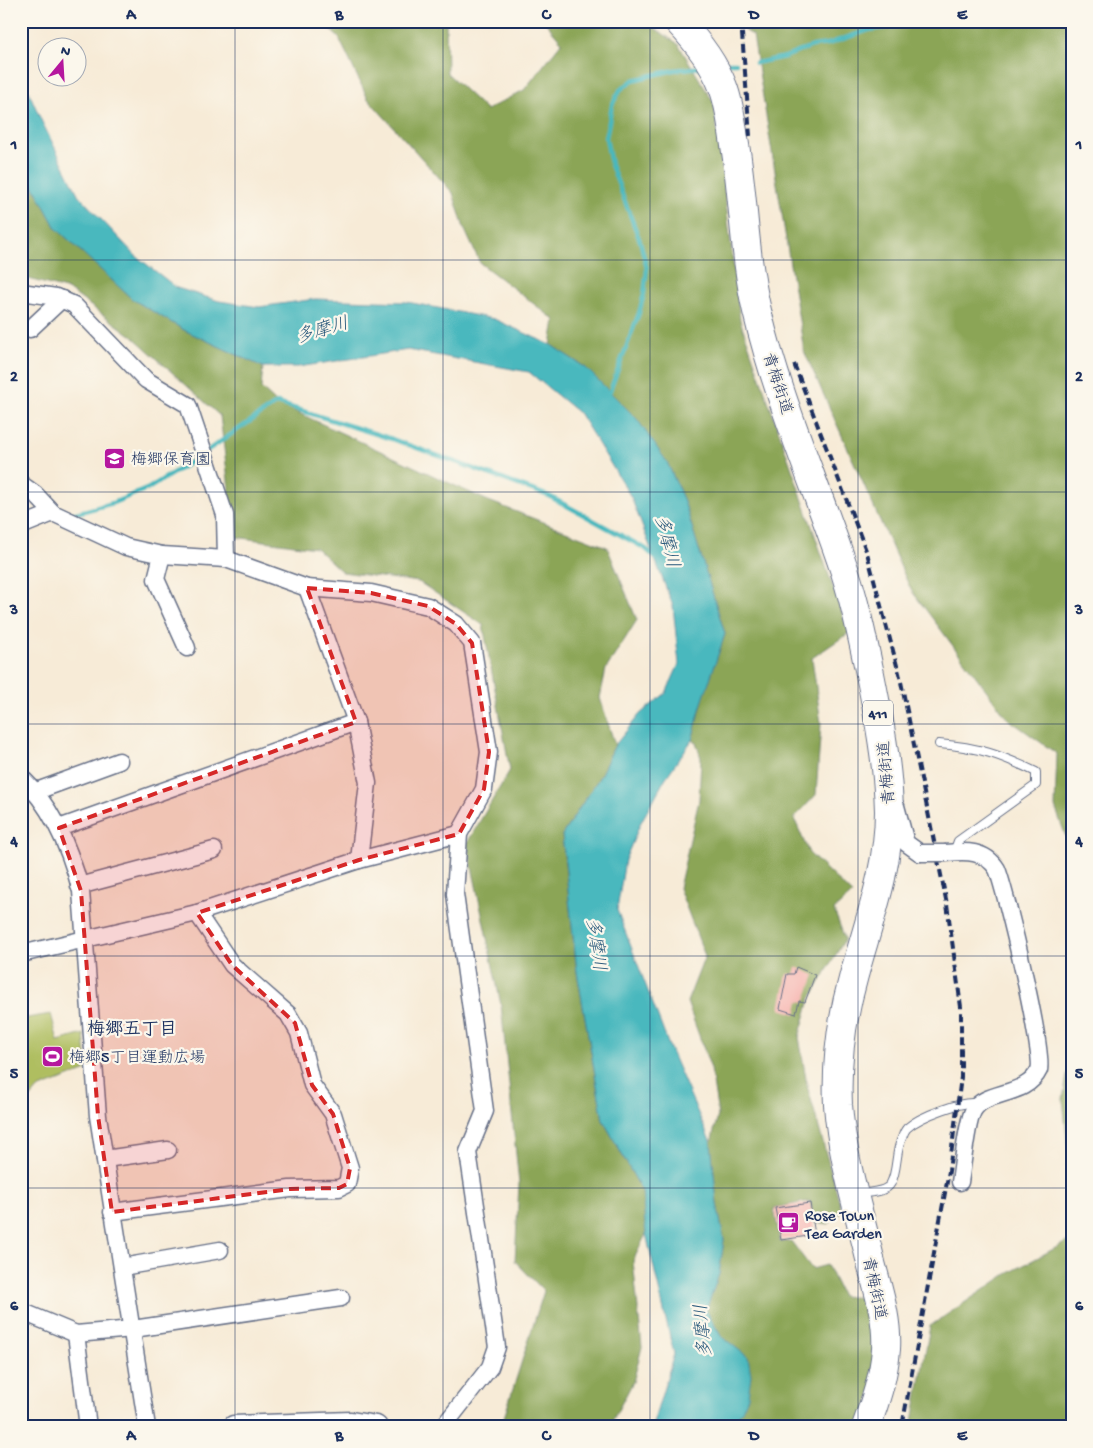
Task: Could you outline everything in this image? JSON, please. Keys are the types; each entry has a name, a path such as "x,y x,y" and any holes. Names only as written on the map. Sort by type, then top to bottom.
{"highway":[{"name":"青梅街道","path":"678,21 698,44 722,86 731,118 742,188 748,270 758,315 779,387 842,564 859,623 881,729 889,814 886,852 877,896 853,979 841,1032 838,1104 843,1146 880,1295 886,1347 878,1389 866,1427"}],"main road":[{"path":"234,1427 351,1423 376,1427"}],"street":[{"path":"21,292 62,299 74,305 146,380 188,405 225,515 226,560"},
{"path":"30,329 62,299"},
{"path":"21,484 35,494 53,513 126,547 162,555 226,560 307,588 371,593 428,606 456,624 472,643 489,752 484,789 459,834 455,894 485,1111 468,1152 497,1347 490,1367 443,1427"},
{"path":"21,526 53,513"},
{"path":"162,555 156,579 187,648"},
{"path":"307,588 356,722 368,783 359,860"},
{"path":"59,828 356,722"},
{"path":"119,761 26,785 59,828 71,857 79,886 85,938 98,1116 147,1427"},
{"path":"887,780 906,843 920,853 966,851 979,854 991,862 997,869 1037,1030 1040,1052 1039,1069 1033,1078 1009,1093 985,1100 979,1104 972,1115 960,1182"},
{"path":"21,954 197,913 359,860 459,834"},
{"path":"79,886 214,850"},
{"path":"112,1212 290,1189 339,1188 347,1184 350,1176 350,1168 333,1114 312,1085 295,1023 288,1014 232,966 197,913"},
{"path":"104,1159 168,1150"},
{"path":"122,1267 220,1250"},
{"path":"21,1310 76,1334 133,1330 341,1298"},
{"path":"76,1334 88,1427"}],"lane":[{"path":"939,744 970,746 1003,756 1036,772 1036,785 958,841 950,852"},
{"path":"854,1195 884,1190 891,1184 900,1140 907,1128 957,1105 971,1102 979,1104"}],"highlighted area":[{"path":"307,588 371,593 428,606 456,624 472,643 489,752 484,789 459,834 359,860 197,913 232,965 295,1023 312,1085 333,1114 350,1168 347,1184 339,1188 290,1189 112,1212 98,1116 81,891 59,828 356,722"}],"green space":[{"path":"321,21 446,21 447,73 486,110 524,90 562,42 544,21 644,21 678,44 714,103 740,320 849,633 812,658 821,724 816,795 794,818 809,853 852,894 834,910 845,939 810,1000 799,1037 807,1085 842,1211 829,1224 814,1222 810,1201 774,1208 780,1242 791,1241 812,1269 827,1265 842,1296 866,1298 875,1319 878,1369 861,1427 724,1427 741,1413 747,1357 721,1336 706,1310 719,1274 724,1240 717,1204 711,1143 718,1115 711,1069 687,1002 705,956 679,888 699,800 701,758 696,742 692,740 701,706 725,634 684,501 667,462 586,368 551,345 555,320 480,263 464,228 453,193 368,99 339,38"},
{"path":"727,21 1072,21 1072,853 1055,807 1057,754 1008,719 911,590 804,351 753,35"},
{"path":"21,163 56,228 132,299 184,330 263,367 261,388 277,403 486,500 607,547 637,620 606,669 600,698 615,745 599,778 562,835 577,972 603,1120 642,1191 646,1234 633,1261 642,1347 633,1382 609,1427 501,1427 544,1291 515,1261 519,1184 501,1005 467,843 510,770 483,625 419,582 342,572 316,548 235,537 220,416 132,336 69,290 21,277"},
{"name":"梅郷5丁目運動広場","path":"51,1014 58,1041 84,1034 87,1070 38,1089 28,1101 21,1088 21,1019"},
{"path":"1072,1045 1072,1189 1063,1099"},
{"path":"1072,1239 1072,1427 912,1427 930,1326 1007,1274"}],"water":[{"name":"多摩川","path":"21,74 42,122 79,196 136,256 177,288 219,301 259,307 315,299 407,302 494,319 551,345 586,368 637,419 667,462 684,501 725,634 701,706 692,740 665,779 641,822 625,860 617,910 671,1051 711,1143 717,1204 724,1240 719,1274 706,1310 721,1336 748,1357 751,1375 748,1397 741,1413 724,1427 652,1427 674,1354 646,1234 642,1191 603,1120 577,972 562,835 599,778 615,745 640,714 666,693 679,664 673,606 631,497 580,414 529,372 408,350 298,367 263,367 184,330 132,299 56,228 21,163"}],"building":[{"path":"796,967 815,975 805,1002 799,1001 796,1014 780,1009 787,974 794,974"},
{"path":"810,1203 815,1235 781,1240 775,1208"}],"waterway":[{"path":"756,63 785,57 813,46 828,44 869,30 936,21"},
{"path":"726,63 736,63"},
{"path":"608,396 639,313 644,294 647,269 640,241 611,165 606,138 612,105 620,90 633,80 674,70 702,67"},
{"name":"多摩川","path":"208,450 277,403 392,439 549,496 646,549 658,560"},
{"path":"69,515 113,503 149,488 202,455"}],"railway":[{"path":"741,21 750,136"},
{"path":"794,364 867,553 900,677 947,904 961,1007 961,1077 949,1171 902,1427"}],"place":[{"name":"梅郷保育園","path":"115,458"},
{"name":"梅郷5丁目運動広場","path":"53,1056"},
{"name":"Rose Town Tea Garden","path":"789,1223"}],"district":[{"name":"梅郷五丁目","path":"132,1028"}]}
